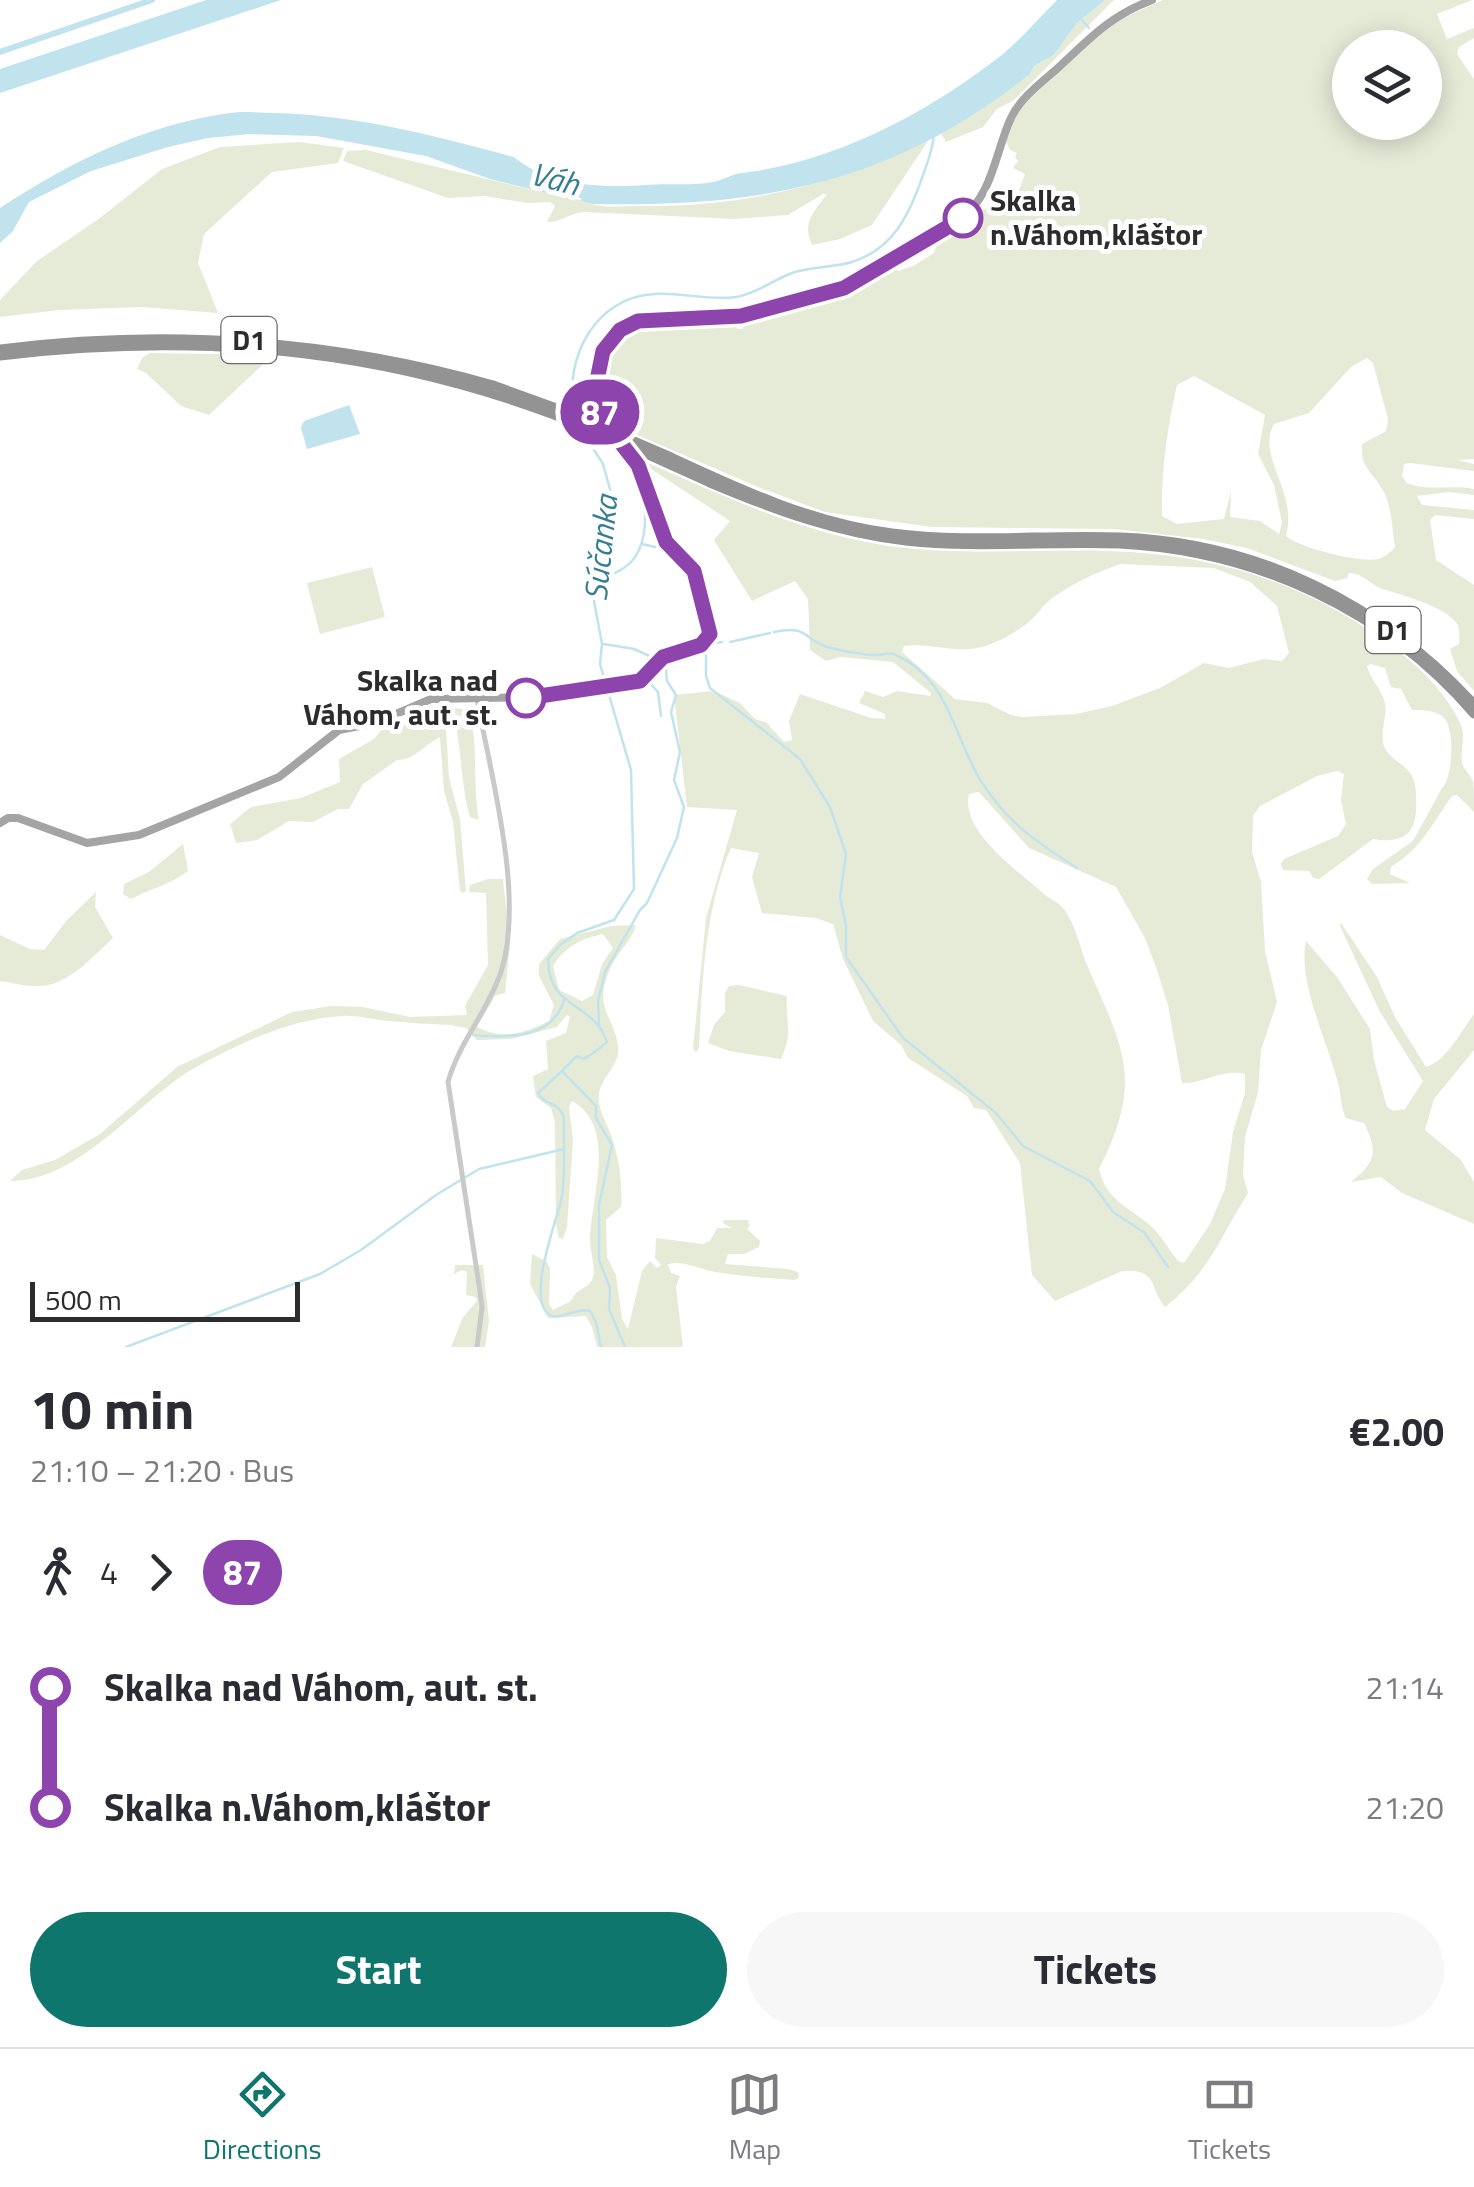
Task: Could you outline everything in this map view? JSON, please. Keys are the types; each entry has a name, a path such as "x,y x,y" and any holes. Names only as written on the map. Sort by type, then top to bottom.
{"highway":[{"name":"D1","path":"0,352 132,338 260,341 375,356 598,424 749,496"},
{"name":"D1","path":"492,389 710,483 807,518 907,541 1120,544 1195,552 1242,564 1315,592 1376,626 1429,668 1474,714"},
{"name":"D1","path":"807,518 908,535 1120,537 1194,545 1242,557 1298,576 1359,608 1425,655 1474,704"}],"main road":[{"path":"0,822 18,818 88,843 143,834 280,777 334,732 376,724 425,700 539,697 640,681 664,657 705,642 710,625 694,571 666,542 638,465 602,419 596,385 607,344 620,330 638,321 741,316 844,288 960,220 982,196 1010,120 1022,102 1098,28 1152,0"}],"street":[{"path":"476,699 494,778 510,930 500,976 456,1058 448,1082 482,1307 477,1347"}],"green space":[{"path":"1105,0 1114,0 1014,100 997,109 983,127 946,142 941,134 1054,55 1077,23"},
{"path":"1163,0 1472,0 1437,14 1447,39 1474,28 1474,38 1459,47 1457,54 1474,79 1474,459 1457,460 1474,464 1474,471 1410,463 1404,464 1402,476 1415,486 1474,489 1474,495 1449,492 1417,496 1422,505 1474,510 1474,519 1435,515 1430,520 1436,560 1474,585 1474,691 1457,671 1450,649 1459,644 1455,621 1430,605 1378,587 1359,575 1349,573 1347,578 1335,581 1247,548 1203,539 1115,529 932,527 825,512 607,422 600,394 602,367 614,343 636,325 730,319 737,329 743,329 745,318 822,300 893,266 898,271 915,265 934,253 950,231 960,230 982,210 1015,201 1025,174 1013,168 1018,161 1017,153 1010,150 1006,141 1019,107 1102,28","holes":["1367,358 1373,363 1388,419 1386,431 1362,444 1362,452 1388,502 1395,547 1373,560 1332,554 1286,536 1287,504 1270,449 1274,424 1309,413 1351,367","1194,376 1265,415 1258,454 1274,485 1282,523 1279,534 1260,521 1230,517 1231,491 1224,519 1177,524 1162,516 1165,450 1177,385"]},
{"path":"928,141 872,225 840,239 812,245 809,223 827,194 788,215 735,219 584,212 547,222 555,206 550,202 527,203 485,196 448,198 343,161 347,151 366,150 596,205 676,205 786,191 856,170"},
{"path":"299,142 344,148 338,163 272,172 204,234 198,263 218,313 143,307 0,317 0,300 37,261 162,169 220,147"},
{"path":"150,353 273,355 209,415 181,406 137,369 142,358"},
{"path":"646,462 795,523 889,546 944,551 1146,553 1217,564 1284,586 1348,617 1403,655 1446,699 1462,730 1462,763 1473,782 1474,812 1457,795 1452,796 1419,843 1391,867 1390,874 1410,883 1372,884 1367,879 1373,869 1413,841 1446,783 1451,742 1444,718 1433,712 1412,710 1401,689 1391,687 1385,668 1367,666 1383,696 1384,746 1410,773 1415,784 1415,817 1409,832 1395,839 1373,839 1319,879 1309,871 1283,870 1281,864 1284,859 1338,836 1346,824 1341,800 1344,774 1337,771 1317,776 1260,806 1253,816 1252,852 1261,882 1265,951 1277,1002 1261,1050 1258,1092 1245,1137 1243,1175 1248,1193 1203,1268 1165,1307 1151,1280 1134,1271 1122,1271 1055,1301 1032,1275 1020,1163 986,1110 974,1108 967,1096 908,1058 901,1045 873,1021 843,959 833,924 816,918 762,913 752,877 759,853 731,848 722,871 706,946 699,1048 696,1052 693,1049 706,918 737,810 687,807 674,695 714,691 740,703 755,719 766,722 784,742 792,740 789,721 800,694 885,719 885,714 859,703 865,691 883,697 897,691 930,696 931,693 893,662 841,657 826,661 810,650 808,599 795,581 752,601 714,540 730,521 645,465","holes":["1120,564 1214,568 1250,582 1277,606 1289,653 1282,661 1264,659 1229,668 1204,663 1160,688 1112,706 1076,714 1023,717 987,703 955,699 902,652 904,646 962,649 994,643 1025,625 1048,601 1068,588","979,792 1029,848 1116,887 1145,938 1157,970 1168,1005 1182,1083 1229,1073 1245,1074 1245,1093 1233,1132 1225,1189 1210,1224 1184,1263 1178,1261 1153,1228 1114,1197 1103,1180 1099,1169 1113,1138 1125,1088 1119,1043 1067,914 994,850 973,822 969,794"]},
{"path":"372,567 385,617 320,634 307,583"},
{"path":"431,705 469,710 472,724 479,820 470,817 467,805 456,726 452,724 446,729 449,778 460,819 466,891 460,891 440,737 363,784 349,809 338,809 313,822 289,821 257,840 236,843 230,824 251,807 301,798 340,782 339,759 374,739 384,727"},
{"path":"183,844 188,871 131,899 123,894 124,884 149,872"},
{"path":"503,879 510,945 505,993 495,996 477,1027 495,1033 521,1032 549,1021 554,1005 539,976 539,964 560,939 611,926 636,925 605,984 604,1003 618,1052 599,1100 614,1146 621,1190 621,1207 606,1220 607,1257 616,1275 622,1319 628,1329 642,1271 650,1261 657,1268 661,1265 655,1258 656,1238 703,1244 710,1241 717,1228 732,1228 724,1220 748,1220 747,1229 760,1241 759,1247 744,1254 728,1254 725,1264 788,1269 798,1272 799,1278 744,1276 668,1264 671,1273 680,1276 676,1287 683,1347 597,1347 586,1316 548,1318 530,1284 532,1254 550,1268 549,1304 553,1310 571,1301 590,1283 594,1272 590,1241 599,1165 595,1128 572,1101 567,1227 563,1239 559,1238 555,1122 551,1108 536,1097 533,1076 548,1069 546,1041 566,1033 570,1017 567,1015 557,1027 511,1039 477,1040 466,1028 451,1025 349,1016 284,1027 191,1070 106,1138 60,1169 10,1181 22,1170 55,1160 100,1134 177,1067 292,1012 332,1006 363,1007 410,1017 467,1015 465,1006 488,965 486,893 469,892 470,885","holes":["603,934 613,948 602,964 593,995 582,1001 559,990 553,966 568,948"]},
{"path":"96,892 95,907 113,938 89,961 51,984 30,986 0,981 0,935 30,949 44,950"},
{"path":"1341,923 1377,977 1395,1017 1426,1067 1447,1052 1474,1014 1474,1050 1434,1099 1425,1130 1461,1160 1474,1182 1474,1224 1402,1193 1381,1177 1351,1182 1370,1162 1372,1142 1364,1123 1344,1114 1310,994 1304,958 1306,941 1337,977 1370,1029 1387,1107 1393,1111 1405,1109 1423,1081 1380,1012"},
{"path":"729,986 787,996 788,1033 781,1059 729,1051 708,1043 714,1025 725,1012 725,993"},
{"path":"455,1265 483,1265 489,1321 485,1347 451,1347 463,1317 477,1301 466,1295 467,1272 454,1274"}],"water":[{"path":"206,0 281,0 0,93 0,69"},
{"name":"Váh","path":"1057,0 1105,0 1077,23 1054,55 1034,66 1030,74 979,111 928,141 824,181 714,200 592,204 581,198 490,179 426,156 316,136 249,134 168,147 91,171 29,202 13,231 0,243 0,208 54,175 138,136 235,112 306,115 396,128 514,157 542,174 576,183 628,186 713,182 812,158 913,114 1003,54"},
{"path":"349,405 360,434 307,449 301,428 304,421"}],"waterway":[{"path":"0,52 152,0"},
{"path":"1081,19 1089,28"},
{"name":"Súčanka","path":"574,410 574,370 580,351 588,333 616,306 654,294 736,297 792,273 844,264 878,249 905,217 928,162 934,134"},
{"name":"Súčanka","path":"582,431 603,464 611,493 608,528 593,572 592,590 602,644 600,664 631,770 634,889 614,920 577,933 548,959 556,988 592,1019 607,1042 586,1058 577,1056 562,1071 596,1106 596,1118 612,1145 599,1205 599,1260 610,1288 609,1309 625,1347"},
{"path":"593,588 631,562 644,533 643,497 637,479 629,463 607,442"},
{"path":"642,544 655,547"},
{"path":"774,632 795,630 822,645 872,655 892,654 915,667 940,695 991,796 1024,831 1077,868"},
{"path":"730,642 770,633"},
{"path":"709,644 722,642"},
{"path":"604,644 634,649 654,658 661,655"},
{"path":"706,646 710,688 800,759 830,807 846,854 840,897 846,926 846,957 903,1038 996,1113 1023,1146 1090,1181 1113,1212 1145,1233 1168,1267"},
{"path":"599,1025 598,1001 605,972 647,903 677,838 684,807 674,780 680,752 671,712 676,695 667,681 665,660"},
{"path":"647,680 658,692 661,716"},
{"path":"473,1035 514,1036 540,1029 558,1013 564,1000"},
{"path":"561,1072 538,1093 559,1109 564,1118 562,1196 545,1260 541,1295 544,1308 552,1316 590,1311 601,1347"},
{"path":"126,1347 320,1274 479,1169 564,1149"}],"bus line":[{"name":"87","path":"526,698 640,681 663,657 701,645 710,634 694,571 666,542 638,465 608,430 600,413 596,393 598,366 612,338 638,321 741,316 844,288 963,218"}],"place":[{"name":"Skalka n.Váhom,kláštor","path":"963,218"},
{"name":"Skalka nad Váhom, aut. st.","path":"526,698"}]}
